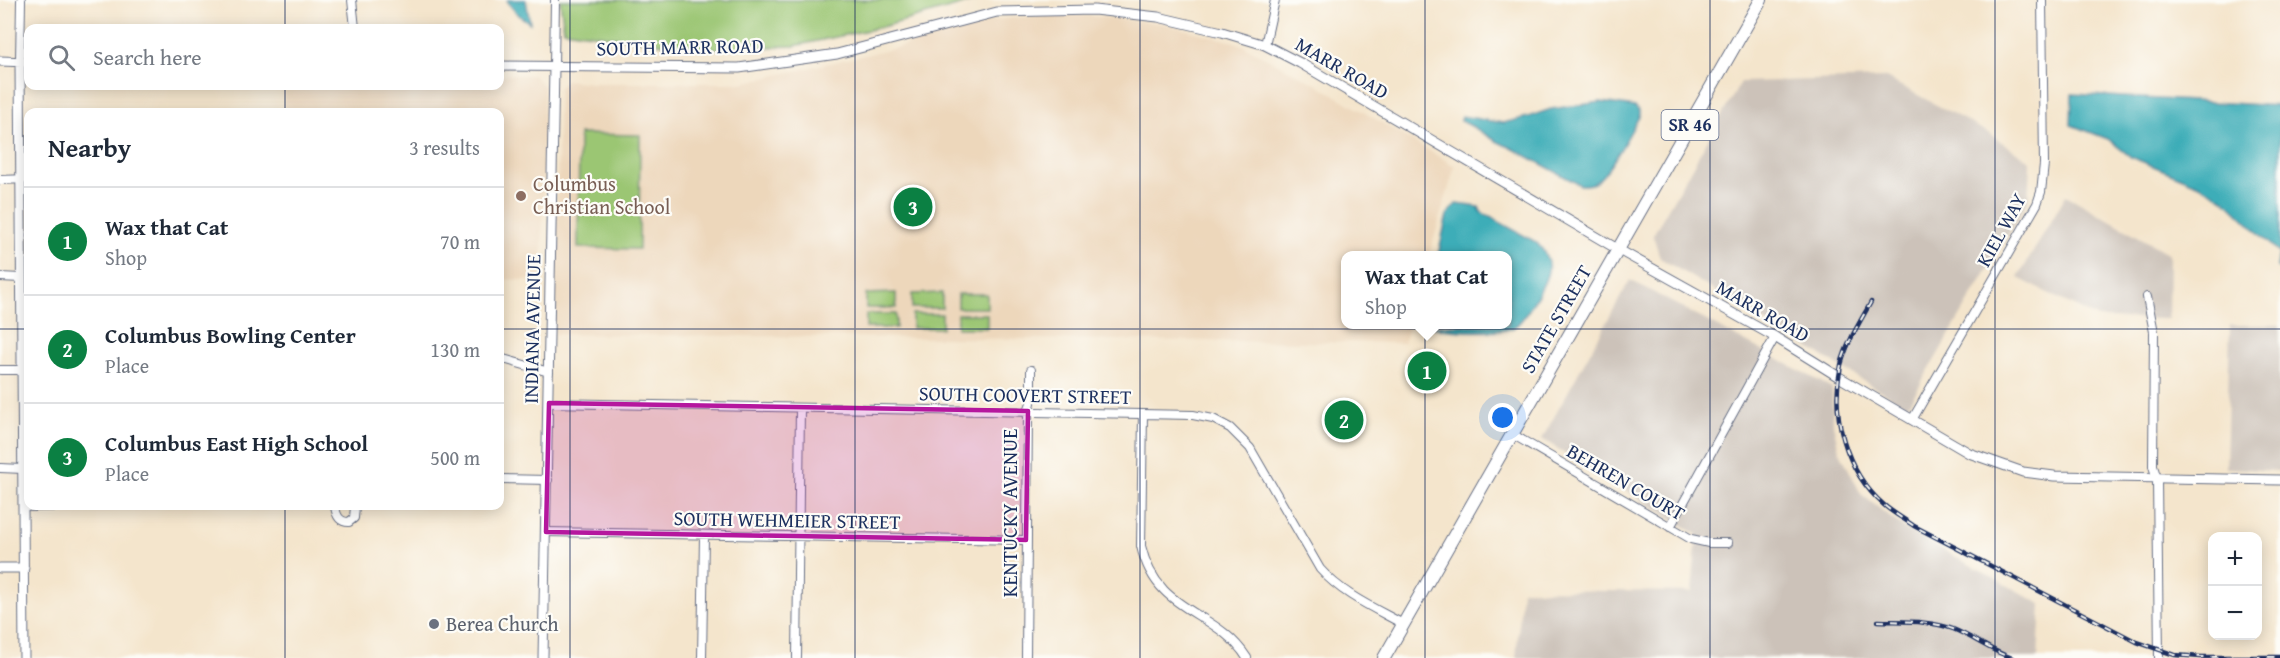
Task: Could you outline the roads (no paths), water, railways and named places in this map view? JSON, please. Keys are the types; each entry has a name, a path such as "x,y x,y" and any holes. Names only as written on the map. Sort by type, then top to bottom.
{"highway":[{"name":"STATE STREET","path":"1384,658 1761,0"}],"street":[{"path":"0,180 24,179 24,62 21,0"},
{"path":"352,0 355,24"},
{"name":"INDIANA AVENUE","path":"543,658 555,0"},
{"path":"1265,45 1275,0"},
{"name":"KIEL WAY","path":"1912,420 2037,204 2041,192 2044,164 2042,0"},
{"name":"SOUTH MARR ROAD","path":"504,66 739,68 837,54 997,12 1094,9 1158,17 1265,45"},
{"name":"MARR ROAD","path":"1265,45 1619,250 1775,337 1970,453 2023,472 2054,476 2280,480"},
{"path":"0,61 24,62"},
{"path":"24,257 21,278 24,334"},
{"path":"0,278 21,278"},
{"path":"2147,297 2154,332 2152,466 2157,479 2158,658"},
{"path":"1670,527 1775,337"},
{"path":"24,358 22,370 24,658"},
{"path":"504,359 549,372"},
{"name":"KENTUCKY AVENUE","path":"1026,658 1028,411 1031,403 1031,369"},
{"path":"0,370 22,370"},
{"name":"SOUTH COOVERT STREET","path":"549,403 1193,414 1213,419 1230,428 1250,448 1320,569 1344,591 1403,624"},
{"path":"797,658 800,408"},
{"path":"1143,414 1141,546 1145,562 1167,596 1229,636 1247,658"},
{"name":"BEHREN COURT","path":"1512,434 1691,539 1709,543 1728,543"},
{"path":"0,468 23,469"},
{"path":"504,479 548,480"},
{"path":"336,510 343,522 349,522 354,518 356,510"},
{"name":"SOUTH WEHMEIER STREET","path":"546,532 1026,540"},
{"path":"702,658 704,536"},
{"path":"0,568 24,568"}],"water":[{"path":"507,0 526,0 530,23 511,7"},
{"path":"2072,94 2280,106 2280,270 2277,267 2279,253 2224,199 2200,185 2131,157 2108,139 2071,125"},
{"path":"1601,102 1635,107 1639,111 1639,117 1606,172 1600,179 1589,185 1580,185 1461,121 1462,116 1503,123 1551,109"},
{"path":"1456,204 1479,207 1481,212 1536,242 1542,248 1546,255 1548,271 1528,311 1517,325 1512,328 1512,251 1439,251 1447,215"},
{"path":"1447,329 1508,329 1494,331"}],"railway":[{"path":"1871,302 1854,332 1841,365 1838,384 1839,422 1850,459 1859,476 1884,505 1914,526 2137,642 2175,655 2280,657"},
{"path":"1878,621 1916,622 1944,626 2012,658"}],"place":[{"name":"Columbus Christian School","path":"521,196"},
{"name":"Columbus East High School","path":"913,207"},
{"name":"Wax that Cat","path":"1427,371"},
{"name":"Columbus Bowling Center","path":"1344,420"},
{"name":"Berea Church","path":"434,624"}]}
